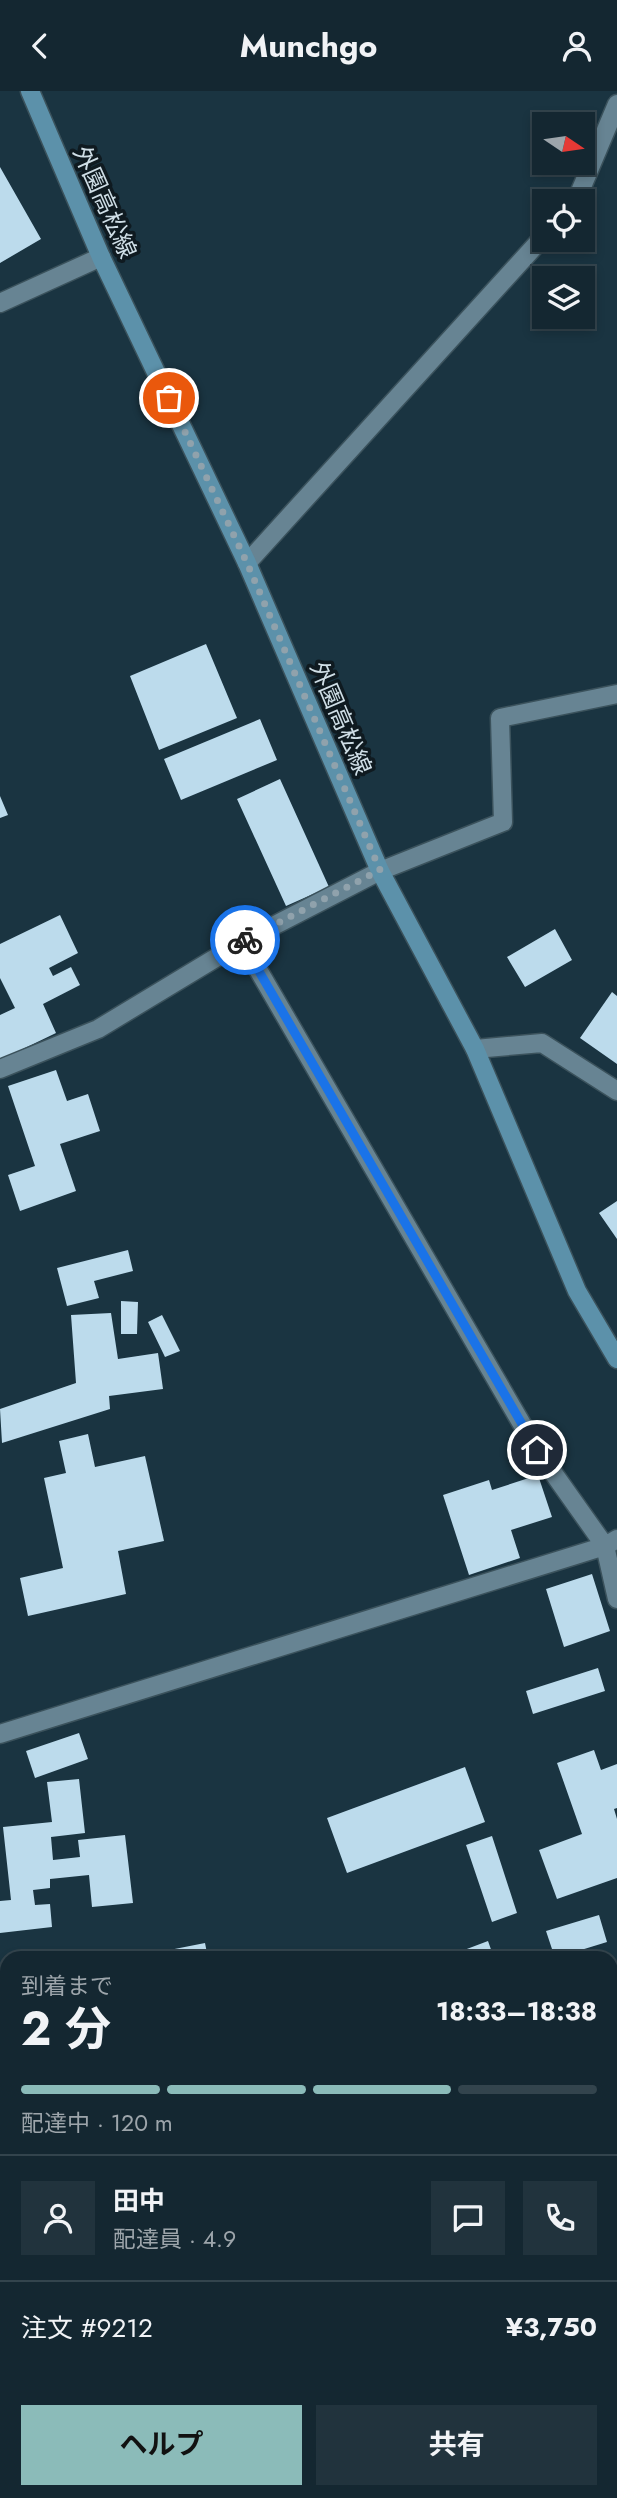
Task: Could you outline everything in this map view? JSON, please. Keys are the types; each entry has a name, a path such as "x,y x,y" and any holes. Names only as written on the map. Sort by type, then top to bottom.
{"main road":[{"name":"外園高松線","path":"32,92 102,257 247,563 380,870 475,1049 577,1291 617,1359"}],"street":[{"path":"581,189 617,104"},
{"path":"247,563 532,249"},
{"path":"0,303 102,257"},
{"path":"0,1069 98,1029 242,942 380,870 503,821 500,718 617,694"},
{"path":"242,942 537,1450 611,1543 617,1599"},
{"path":"475,1049 542,1043 617,1091"},
{"path":"0,1734 611,1543"}],"building":[{"path":"0,167 41,239 0,263"},
{"path":"206,644 237,718 159,750 130,676"},
{"path":"260,719 277,760 181,800 164,759"},
{"path":"280,779 329,887 286,906 237,799"},
{"path":"0,796 8,815 0,818"},
{"path":"60,915 78,953 49,968 53,976 71,967 80,985 43,1004 56,1033 0,1060 0,1015 15,1008 0,978 0,944"},
{"path":"555,929 572,960 525,987 507,957"},
{"path":"612,992 617,996 617,1064 580,1038"},
{"path":"56,1070 67,1101 88,1094 100,1131 60,1144 76,1191 20,1211 8,1175 35,1166 8,1086"},
{"path":"617,1201 617,1239 599,1213"},
{"path":"128,1250 133,1271 94,1281 99,1298 67,1306 57,1268"},
{"path":"121,1301 138,1302 137,1334 121,1334"},
{"path":"111,1313 118,1359 158,1353 163,1389 109,1396 110,1409 2,1443 0,1409 76,1383 71,1315"},
{"path":"162,1315 180,1351 165,1357 148,1322"},
{"path":"88,1434 95,1467 145,1456 164,1541 118,1551 126,1594 28,1616 20,1578 63,1568 44,1478 66,1473 59,1441"},
{"path":"538,1475 552,1517 511,1530 520,1558 469,1575 443,1495 489,1480 492,1490"},
{"path":"592,1574 610,1631 564,1647 546,1589"},
{"path":"598,1668 605,1691 533,1714 526,1691"},
{"path":"79,1733 88,1759 35,1778 26,1751"},
{"path":"594,1750 601,1770 617,1764 617,1808 614,1809 617,1819 617,1878 557,1899 539,1850 582,1834 557,1763"},
{"path":"465,1767 485,1822 347,1873 327,1818"},
{"path":"79,1779 85,1833 51,1837 53,1860 80,1857 78,1840 125,1835 133,1903 92,1907 89,1875 50,1879 50,1888 33,1890 35,1905 50,1904 52,1927 0,1933 0,1901 11,1900 3,1827 52,1822 47,1782"},
{"path":"492,1836 517,1913 492,1922 466,1845"},
{"path":"599,1915 607,1942 578,1951 553,1951 546,1931"},
{"path":"488,1941 492,1951 462,1951"},
{"path":"205,1943 207,1951 164,1951"}],"way so far":[{"path":"169,398 247,563 380,870 245,940"}],"route":[{"path":"245,940 242,942 537,1450"}]}
